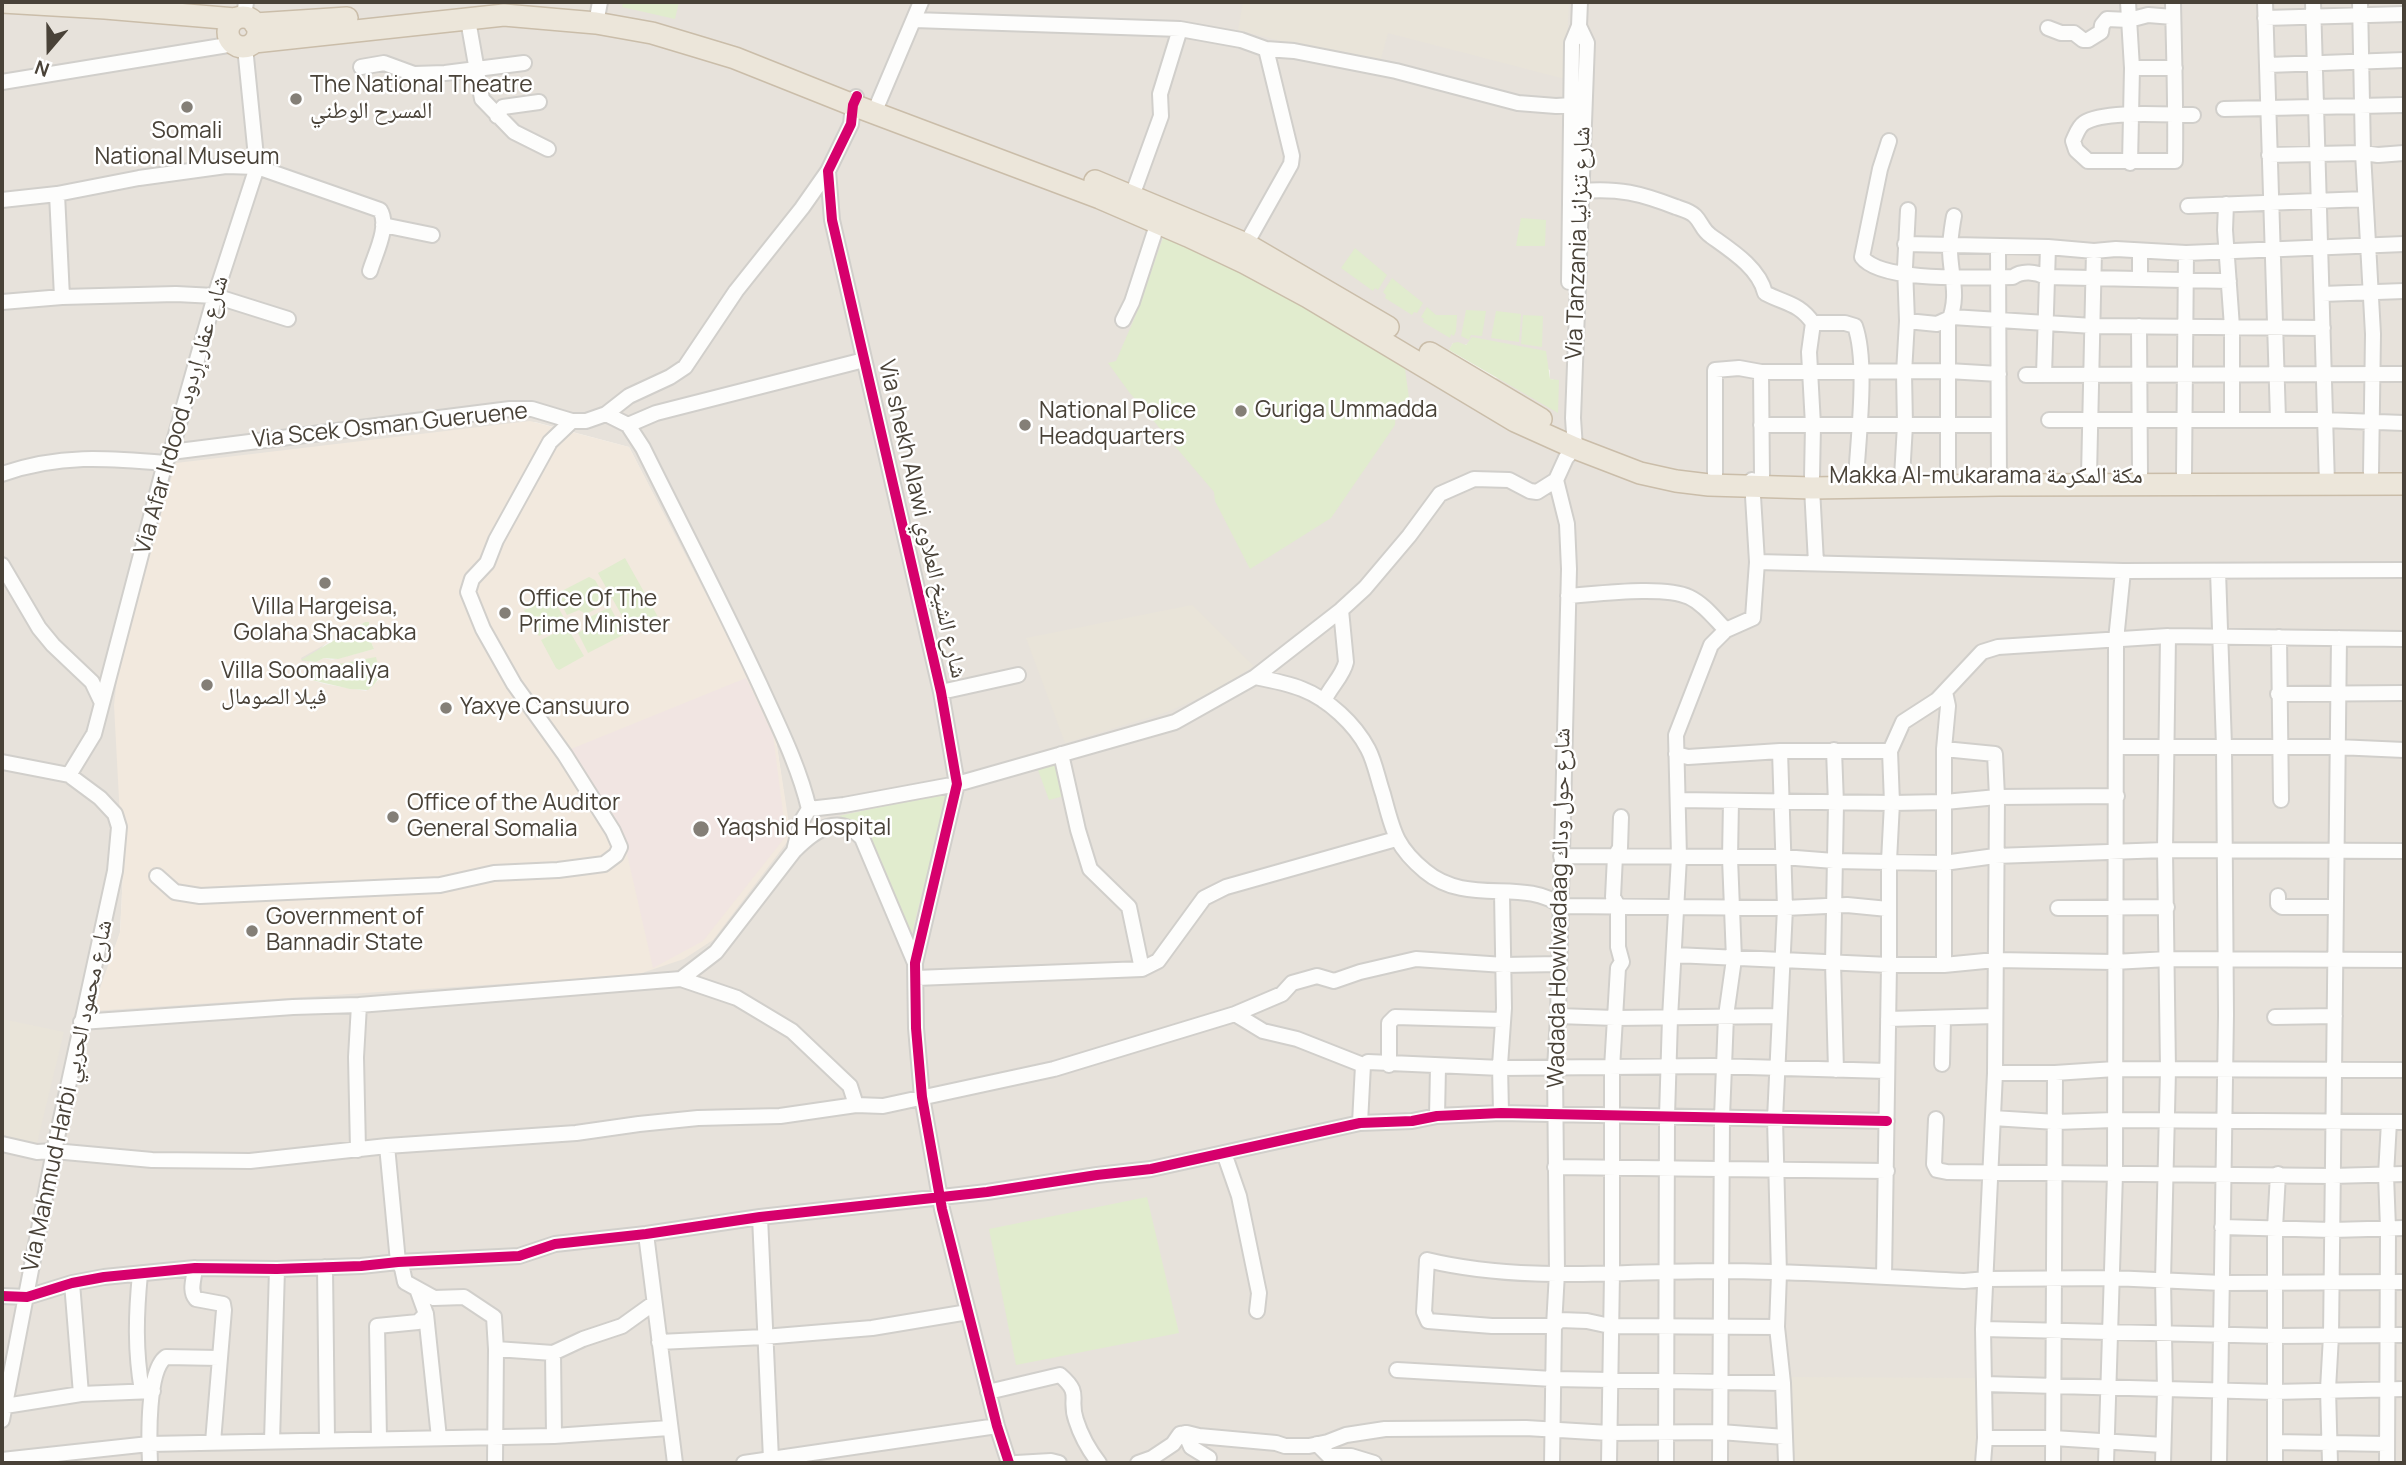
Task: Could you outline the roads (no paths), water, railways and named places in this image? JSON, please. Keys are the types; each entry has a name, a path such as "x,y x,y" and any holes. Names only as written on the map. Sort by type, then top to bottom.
{"highway":[{"path":"14,2 105,5 245,28 368,17 466,13 523,3 598,12 681,30 864,108 1100,198 1157,225 1189,228 1246,244 1279,262 1433,363 1569,444"},
{"path":"864,108 1132,196 1245,263 1433,363"},
{"name":"Makka Al-mukarama مكة المكرمة","path":"1569,444 1716,475 1812,483 2327,479 2371,473 2404,474"},
{"name":"Makka Al-mukarama مكة المكرمة","path":"1569,444 1640,473 1709,485 1756,480"},
{"name":"Makka Al-mukarama مكة المكرمة","path":"1812,483 1902,477 1999,480 2184,475 2404,484"}],"street":[{"path":"794,851 801,822 809,810 803,784 789,750 749,662 643,447 628,425 606,414 629,397 685,367 697,352 736,291 803,208 828,171 914,20 921,2"},
{"name":"Via Tanzania شارع تنزانيا","path":"1556,480 1569,444 1581,191 1576,165 1572,105 1572,43 1579,26 1580,2"},
{"path":"2127,2 2132,68 2130,163"},
{"path":"2173,2 2175,68 2175,115 2175,161 2088,161 2076,150 2073,141 2081,125 2093,118 2130,115 2175,115 2193,114"},
{"path":"2265,2 2278,419"},
{"path":"2265,18 2313,9 2360,8 2404,14"},
{"path":"2360,8 2361,107 2372,374 2371,473"},
{"path":"2313,9 2327,479"},
{"path":"466,13 482,99 514,132 548,149"},
{"path":"2048,28 2061,33 2074,33 2083,40 2088,40 2101,32 2107,19 2129,20 2148,16 2173,18"},
{"path":"914,20 1180,29 1241,40 1266,50 1294,51 1405,73 1518,103 1572,105"},
{"name":"Via Tanzania شارع تنزانيا","path":"1569,444 1576,165 1587,43 1579,26"},
{"path":"2,82 245,28"},
{"name":"Via Afar Irdood شارع عفار إردود","path":"69,775 94,734 168,457 215,296 257,167 245,28"},
{"path":"1132,196 1161,116 1160,94 1180,29"},
{"path":"1246,244 1293,156 1266,50"},
{"path":"2267,65 2404,60"},
{"path":"361,67 384,63 414,74 476,71 524,63"},
{"path":"2132,68 2175,68"},
{"path":"497,116 503,107 539,102"},
{"path":"2224,109 2404,105"},
{"path":"1889,141 1880,169 1862,257 1869,265 1906,276 2013,277 2025,272 2046,277 2230,281"},
{"path":"2269,155 2404,153"},
{"path":"2,200 57,194 201,169 226,166 257,167 380,210 384,217 383,225 369,271"},
{"name":"Via shekh Alawi شارع الشيخ العلاوي","path":"828,171 832,220 941,692 957,784"},
{"path":"1581,191 1612,189 1648,195 1694,214 1705,232 1737,256 1762,281 1765,293 1798,306 1813,323 1809,352 1816,563"},
{"path":"57,194 62,297"},
{"path":"2188,206 2365,199"},
{"path":"2226,204 2225,230 2232,327 2232,420"},
{"path":"1902,477 1905,425 1903,373 1908,321 1905,244 1908,210"},
{"path":"1948,477 1948,324 1952,317 1955,291 1950,247 1954,216"},
{"path":"383,225 432,235"},
{"path":"1123,320 1132,302 1157,225"},
{"path":"1905,244 2186,253 2404,244"},
{"path":"1998,247 1999,480"},
{"path":"2044,375 2048,247"},
{"path":"2089,476 2094,251"},
{"path":"2140,251 2140,279"},
{"path":"2184,475 2186,253"},
{"path":"2322,294 2404,291"},
{"path":"2,302 62,297 176,294 215,296 288,319"},
{"path":"1908,321 1937,324 1952,317 2093,326 2323,328"},
{"path":"1813,323 1845,323 1855,326 1860,338 1856,479"},
{"path":"2139,326 2140,476"},
{"path":"628,425 656,413 864,360"},
{"path":"1716,475 1715,370 1739,368 1761,372 1948,371 1999,374"},
{"path":"1666,1463 1669,1170 1667,1116 1679,857 1676,735 1711,645 1726,630 1752,618 1757,562 1756,480 1761,425 1761,372"},
{"path":"2026,375 2404,374"},
{"name":"Via Scek Osman Gueruene","path":"2,474 63,458 168,457 510,409 532,409 572,421 586,421 606,414"},
{"path":"2049,420 2324,419 2404,423"},
{"path":"157,876 175,892 200,896 440,886 494,873 558,870 604,864 616,855 620,847 613,831 565,755 514,684 483,629 468,592 472,579 487,563 495,540 550,442 572,421"},
{"path":"1761,425 1998,425"},
{"path":"809,810 844,806 957,784 1175,722 1255,677 1341,610 1365,588 1440,494 1474,479 1509,480 1536,492 1556,480"},
{"name":"Wadada Howlwadaag شارع حول وداك","path":"1552,1463 1557,1273 1555,1069 1569,540 1556,480"},
{"path":"1757,562 2123,571 2404,570"},
{"path":"2,565 39,628 92,682 102,703"},
{"path":"2218,570 2224,746 2226,1068 2222,1174 2219,1463"},
{"path":"2106,1463 2115,1174 2116,639 2123,571"},
{"path":"1568,596 1657,592 1679,594 1704,607 1726,630"},
{"path":"1324,701 1345,670 1341,610"},
{"path":"2163,1463 2163,1280 2168,1070 2165,850 2168,636"},
{"path":"1884,1278 1888,909 1892,803 1890,751 1903,722 1937,700 1982,652 1998,647 2168,636 2404,639"},
{"path":"2279,637 2281,800"},
{"path":"2330,1463 2328,1389 2331,1336 2336,694 2339,638"},
{"path":"941,692 1018,675"},
{"path":"1255,677 1300,688 1324,701 1352,727 1368,749 1396,839 1413,860 1439,882 1470,891 1550,897 1561,906 1784,908 1847,905 1888,909"},
{"path":"1944,965 1944,750 1948,706 1945,692"},
{"path":"2278,694 2404,693"},
{"path":"2116,747 2337,747 2404,750"},
{"path":"1834,750 1836,804 1833,963 1836,1070"},
{"path":"1944,750 1995,754 1995,1073 1983,1329 1983,1463"},
{"path":"1676,754 1688,757 1780,751 1890,751"},
{"path":"1780,751 1784,908 1775,1170 1779,1273 1777,1327 1783,1383 1786,1463"},
{"path":"1060,754 1090,869 1129,907 1142,969"},
{"path":"2,762 69,775"},
{"name":"Via Mahmud Harbi شارع محمود الحربي","path":"3,1413 54,1151 115,871 119,827 115,814 100,798 69,775"},
{"path":"957,784 915,963 916,1028 922,1097 940,1197 988,1392 1009,1463"},
{"path":"1678,800 1836,804 1849,801 1892,803 1997,797 2117,796"},
{"path":"1720,1463 1722,1117 1726,1016 1734,959 1731,801"},
{"path":"1609,1463 1612,1068 1618,968 1622,962 1618,947 1618,906 1613,897 1621,817"},
{"path":"681,979 716,951 794,851 810,835 827,827 842,825 854,829 862,838 915,963"},
{"path":"916,978 1142,969 1153,965 1163,955 1204,898 1226,887 1396,839"},
{"path":"1561,856 1783,857 1944,863 1995,856 2165,850 2404,851"},
{"path":"1501,1113 1502,892"},
{"path":"2278,896 2278,904 2282,907 2335,907"},
{"path":"2058,908 2167,907"},
{"path":"1675,955 1889,965 1944,965 1994,960 2404,960"},
{"path":"2,1144 37,1152 54,1151 152,1160 250,1161 387,1146 576,1133 698,1118 780,1116 856,1105 883,1106 1054,1069 1235,1014 1282,994 1292,983 1317,976 1334,981 1416,959 1503,965 1559,964"},
{"path":"81,1022 359,1005 681,979 737,998 792,1031 850,1086 856,1105"},
{"path":"358,1150 356,1057 359,1005"},
{"path":"1235,1014 1263,1031 1297,1039 1363,1065"},
{"path":"1558,1016 1779,1016"},
{"path":"1888,1019 1995,1016"},
{"path":"2275,1017 2335,1016"},
{"path":"1389,1065 1389,1023 1395,1017 1503,1020"},
{"path":"1942,1064 1943,1018"},
{"path":"1363,1065 1368,1062 1438,1067 1555,1069 1725,1066 1887,1071"},
{"path":"1360,1122 1363,1065"},
{"path":"1437,1116 1438,1067"},
{"path":"1995,1073 2226,1068 2404,1070"},
{"path":"2053,1463 2055,1073"},
{"path":"2,1296 27,1297 72,1283 195,1268 277,1269 519,1256 555,1244 760,1217 987,1192 1097,1174 1151,1169 1360,1122 1412,1121 1437,1116 1501,1113 1887,1121"},
{"path":"1993,1118 2056,1122 2404,1122"},
{"path":"1936,1119 1934,1164 1937,1170 1947,1172 2332,1176 2404,1174"},
{"path":"2387,1463 2386,1175 2389,1122"},
{"path":"387,1146 398,1262 405,1282 434,1298 464,1297 494,1317 495,1463"},
{"path":"1224,1153 1239,1196 1259,1293 1257,1311"},
{"path":"1555,1167 1887,1171"},
{"path":"2275,1463 2275,1228 2278,1174"},
{"path":"760,1217 771,1459"},
{"path":"2222,1227 2332,1230 2404,1228"},
{"path":"646,1234 675,1463"},
{"path":"1777,1327 1610,1326 1587,1321 1560,1320 1554,1326 1492,1326 1427,1321 1424,1312 1427,1261 1494,1271 1557,1273 1722,1271 1964,1281 2112,1278 2222,1283 2404,1282"},
{"path":"325,1267 327,1439"},
{"path":"195,1268 192,1290 194,1297 223,1304 213,1442"},
{"path":"272,1441 277,1269"},
{"path":"140,1274 135,1354 147,1391 150,1463"},
{"path":"72,1283 81,1394"},
{"path":"417,1288 426,1314 439,1438"},
{"path":"496,1349 553,1353 583,1339 622,1326 654,1303"},
{"path":"660,1342 872,1328 968,1312"},
{"path":"379,1438 377,1326 418,1322 426,1314"},
{"path":"1983,1329 2276,1336 2404,1335"},
{"path":"553,1353 554,1436"},
{"path":"147,1391 158,1366 166,1357 219,1358"},
{"path":"1397,1370 1553,1379 1783,1383"},
{"path":"988,1392 1060,1376 1074,1392 1076,1420 1083,1438 1100,1463"},
{"path":"1984,1384 2274,1392 2404,1389"},
{"path":"3,1413 81,1394 147,1391"},
{"path":"744,1463 997,1426"},
{"path":"2,1460 149,1444 554,1436 669,1428"},
{"path":"1138,1463 1152,1458 1172,1444 1180,1434 1185,1433 1285,1446 1317,1444 1346,1435 1385,1429 1721,1432 1784,1437"},
{"path":"1185,1433 1191,1447 1209,1458"},
{"path":"1985,1438 2053,1438 2163,1445"},
{"path":"2275,1443 2386,1444"},
{"path":"1317,1444 1329,1456 1351,1456 1374,1463"},
{"path":"1016,1463 1059,1463"}],"place":[{"name":"The National Theatre المسرح الوطني","path":"296,99"},
{"name":"Somali National Museum","path":"187,107"},
{"name":"Guriga Ummadda","path":"1241,411"},
{"name":"National Police Headquarters","path":"1025,425"},
{"name":"Villa Hargeisa, Golaha Shacabka","path":"325,583"},
{"name":"Office Of The Prime Minister","path":"505,613"},
{"name":"Villa Soomaaliya فيلا الصومال","path":"207,685"},
{"name":"Yaxye Cansuuro","path":"446,708"},
{"name":"Office of the Auditor General Somalia","path":"393,817"},
{"name":"Yaqshid Hospital","path":"701,829"},
{"name":"Government of Bannadir State","path":"252,931"}]}
